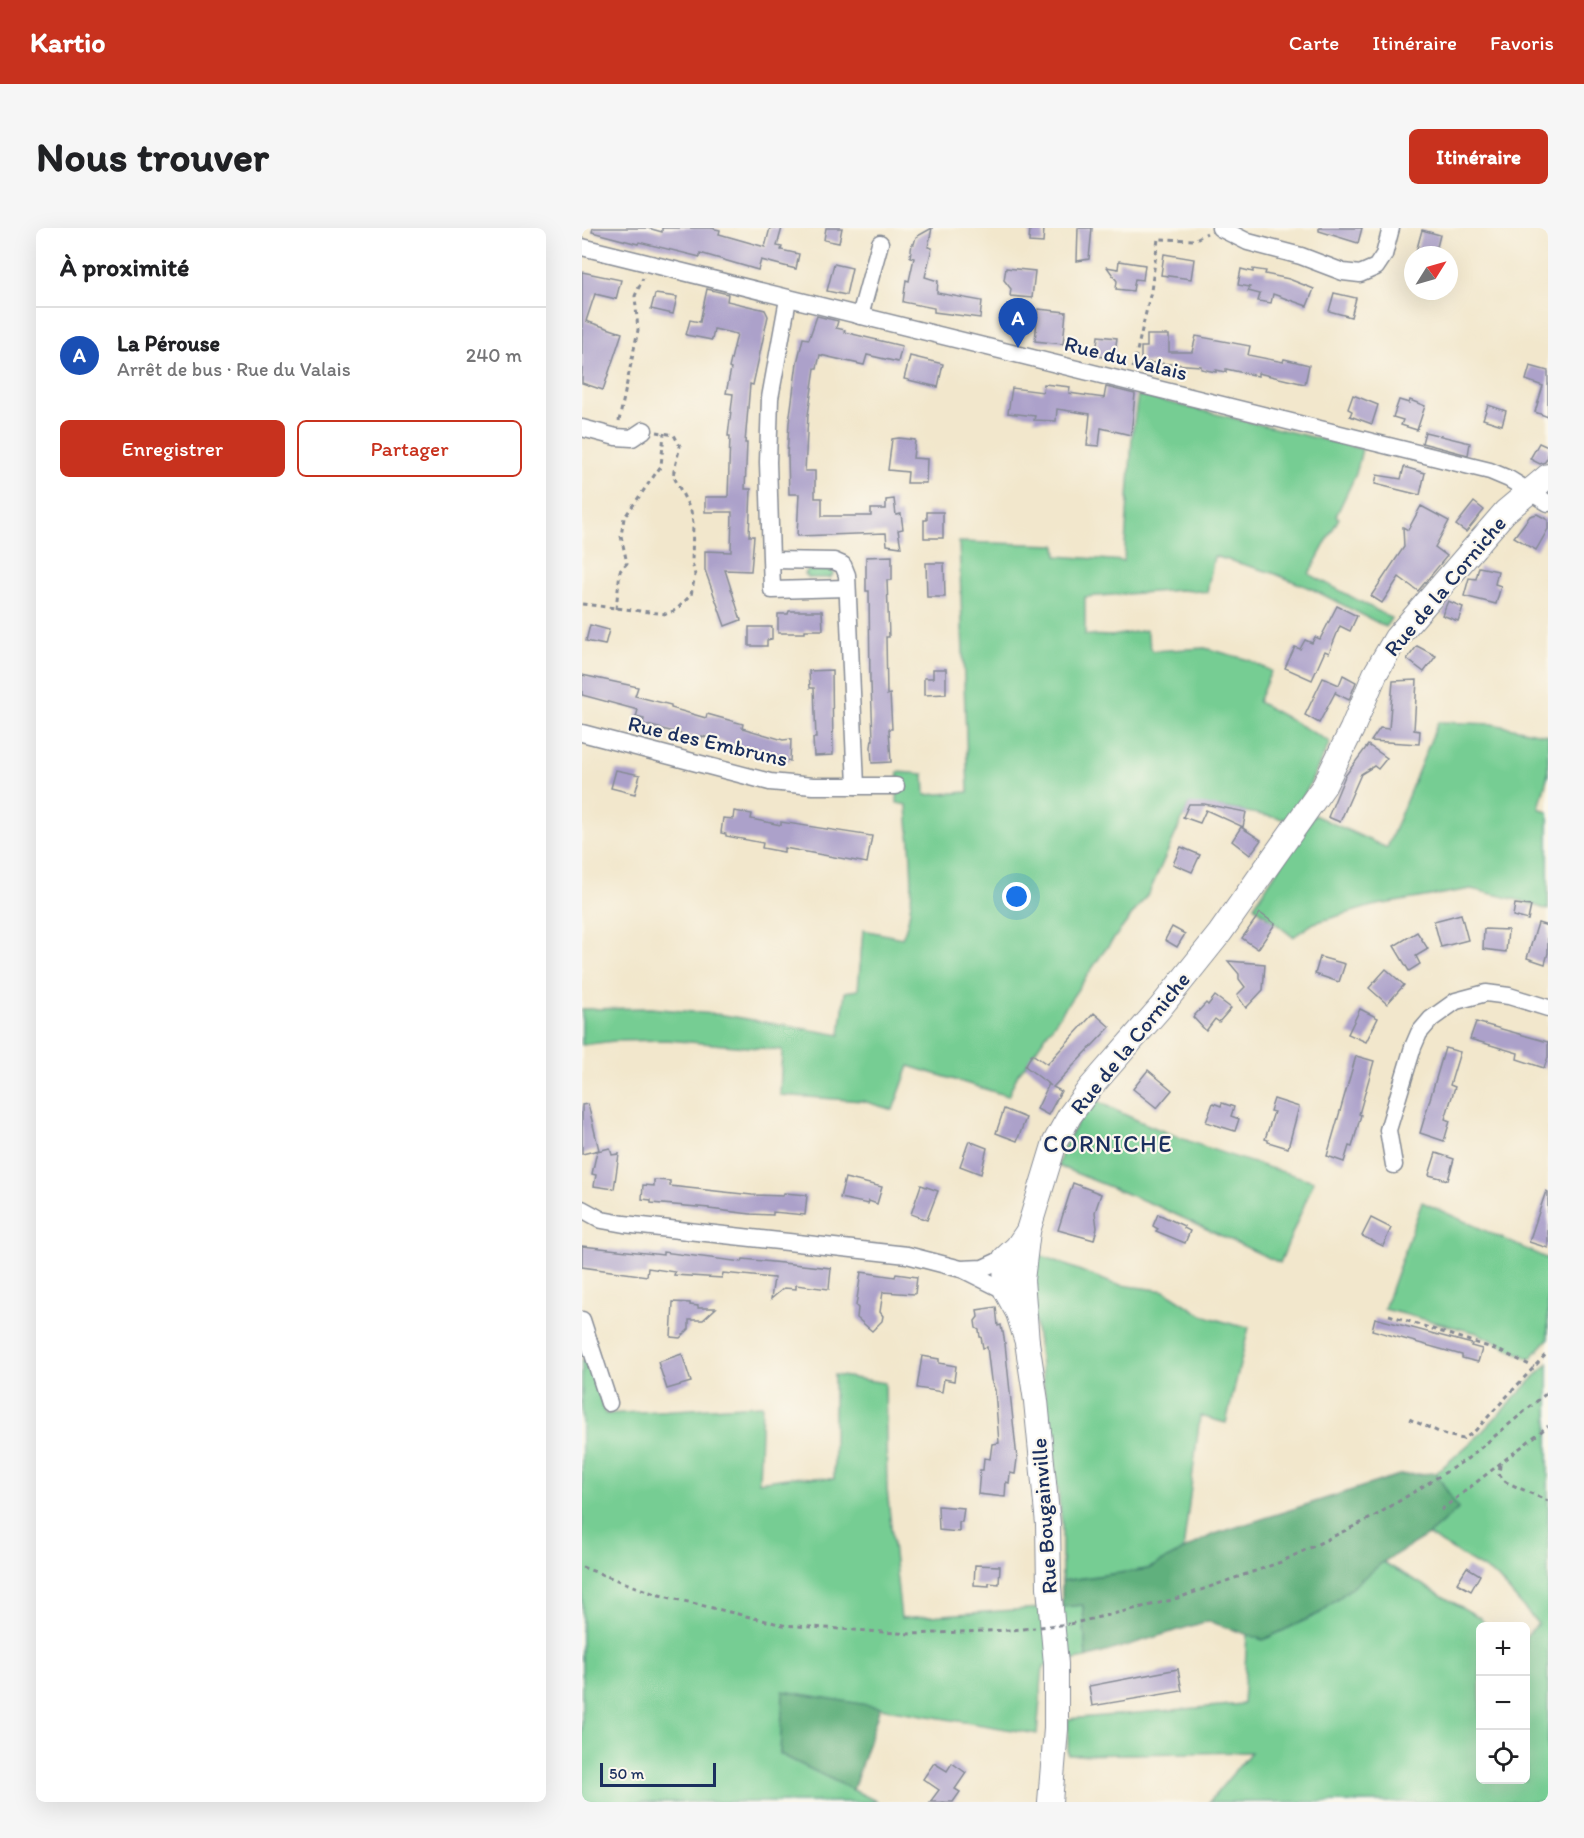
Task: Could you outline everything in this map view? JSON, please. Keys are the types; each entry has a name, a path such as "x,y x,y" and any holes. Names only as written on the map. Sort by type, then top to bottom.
{"street":[{"path":"1215,230 1248,242 1301,256 1343,272 1360,274 1376,267 1384,255 1391,228"},
{"path":"860,316 880,243"},
{"name":"Rue du Valais","path":"582,247 1490,471 1509,479 1539,497"},
{"path":"788,299 770,398 768,462 772,590 847,588"},
{"path":"582,428 616,437 632,438 644,430"},
{"name":"Rue de la Corniche","path":"582,1209 602,1220 624,1224 907,1255 961,1269 983,1268 1005,1258 1028,1232 1054,1142 1070,1115 1220,933 1324,786 1352,729 1375,674 1396,638 1505,512 1539,497 1548,476"},
{"path":"772,560 834,561 843,565 847,575 856,786"},
{"name":"Rue des Embruns","path":"582,733 770,782 896,786"},
{"path":"1394,1165 1388,1130 1413,1047 1419,1033 1431,1019 1456,1001 1486,993 1509,996 1548,1008"},
{"name":"Rue Bougainville","path":"1028,1232 1014,1285 1027,1342 1036,1401 1048,1524 1049,1587 1056,1664 1056,1729 1050,1802"},
{"path":"1005,1258 1014,1285"},
{"path":"961,1269 1014,1285"},
{"path":"582,1320 609,1403"}],"path":[{"path":"1130,381 1151,291 1158,238 1194,240 1215,230"},
{"path":"616,437 638,330 635,296 651,263"},
{"path":"582,604 666,614 683,604 691,595 695,575 692,562 692,517 673,475 680,446 674,435 644,430"},
{"path":"616,609 620,571 627,563 621,536 624,518 661,466 664,433"},
{"path":"1389,1315 1498,1350 1534,1366"},
{"path":"1409,1419 1446,1435 1463,1438 1474,1432 1548,1352"},
{"path":"582,1567 655,1594 783,1625 911,1634 1010,1630 1069,1624 1172,1600 1281,1562 1375,1516 1467,1459 1548,1392"},
{"path":"1441,1510 1548,1426"},
{"path":"1500,1465 1499,1475 1506,1482 1548,1501"}],"green space":[{"path":"1138,395 1362,449 1356,474 1336,516 1339,518 1309,574 1391,618 1386,627 1312,589 1273,573 1214,556 1207,592 1180,590 1085,597 1085,635 1112,636 1146,630 1152,651 1205,648 1249,660 1271,671 1258,702 1330,742 1307,790 1288,820 1226,808 1189,804 1149,893 1102,954 1018,1074 1008,1096 909,1066 893,1110 863,1101 780,1095 782,1050 667,1040 614,1041 582,1045 582,1009 651,1008 724,1015 840,1035 845,992 858,990 863,930 902,938 907,924 912,891 911,855 907,805 897,803 898,772 924,774 925,795 968,792 959,542 1056,545 1057,556 1124,561 1132,437"},
{"path":"809,568 830,569 834,573 830,578 809,578 805,574"},
{"path":"1438,722 1492,724 1548,735 1548,774 1539,808 1548,812 1548,910 1522,901 1471,889 1372,906 1314,923 1293,937 1254,906 1314,815 1387,848"},
{"path":"1091,1098 1172,1135 1314,1181 1280,1263 1157,1206 1058,1166 1064,1147"},
{"path":"1422,1202 1548,1259 1548,1339 1530,1359 1477,1333 1384,1309"},
{"path":"1035,1253 1114,1284 1165,1291 1202,1315 1249,1327 1226,1423 1200,1416 1183,1551 1148,1569 1062,1581 1062,1523 1031,1290"},
{"path":"589,1359 605,1414 762,1405 759,1482 794,1477 834,1479 834,1375 885,1383 887,1489 901,1618 1083,1605 1086,1658 1043,1666 1037,1734 784,1692 780,1754 878,1802 582,1802 582,1360"},
{"path":"1548,1363 1548,1802 1209,1802 1251,1752 1068,1755 1068,1719 1243,1704 1247,1634 1263,1640 1320,1613 1383,1562 1479,1617 1483,1622 1476,1622 1476,1784 1530,1784 1530,1632 1538,1624 1497,1577 1428,1535 1458,1509 1436,1473 1477,1437"},
{"path":"1436,1473 1458,1509 1428,1535 1383,1562 1320,1613 1263,1640 1208,1621 1086,1658 1083,1605 1062,1607 1062,1581 1148,1569 1212,1535 1399,1475"},
{"path":"783,1691 880,1707 853,1790 780,1754"}],"building":[{"path":"593,228 648,228 662,232 662,228 711,228 720,230 719,234 765,247 770,228 782,228 777,246 782,247 781,250 799,254 796,269 761,260 758,270 700,253 700,257 639,242 638,244 592,232"},
{"path":"826,228 842,228 839,243 824,240"},
{"path":"932,228 928,247 932,248 925,277 938,281 937,293 982,301 980,318 934,312 934,308 903,302 906,280 909,281 914,258 910,257 912,244 916,237"},
{"path":"1030,228 1044,228 1043,243 1029,242"},
{"path":"1078,228 1092,228 1089,259 1077,261"},
{"path":"1319,228 1362,228 1358,243 1319,231"},
{"path":"1422,230 1440,235 1437,246 1418,246"},
{"path":"1164,254 1194,259 1191,279 1161,275"},
{"path":"1119,261 1145,265 1143,280 1135,279 1133,291 1116,289 1117,281 1107,267 1118,269"},
{"path":"834,264 852,268 846,295 827,291"},
{"path":"1006,268 1035,271 1032,298 1010,296 1011,289 1004,280"},
{"path":"1241,269 1253,272 1253,269 1266,271 1265,274 1289,279 1314,289 1307,306 1273,294 1271,303 1258,301 1260,294 1248,291 1250,287 1238,285"},
{"path":"582,272 621,280 616,299 595,294 586,321 622,333 603,390 582,383"},
{"path":"707,289 728,294 727,301 765,310 768,316 753,385 750,384 745,443 747,443 745,489 751,489 749,536 754,536 751,571 725,570 741,620 725,626 705,570 705,551 731,552 732,512 705,512 705,497 728,497 730,436 728,436 733,394 726,393 737,334 714,329 712,340 686,335 690,320 700,322"},
{"path":"1334,293 1356,298 1351,317 1329,311"},
{"path":"655,294 677,297 673,314 651,309"},
{"path":"1038,309 1066,312 1063,344 1035,341"},
{"path":"817,316 838,321 836,328 845,330 844,332 902,346 898,362 867,355 864,365 820,355 817,368 815,368 808,415 805,471 815,471 815,498 822,498 822,516 871,516 871,509 886,509 886,500 894,499 896,515 901,514 903,529 898,530 901,547 887,545 886,533 797,536 799,494 789,494 787,456 789,423 797,363 803,338 809,339"},
{"path":"1147,335 1169,335 1169,352 1192,352 1196,336 1250,346 1248,355 1283,362 1284,359 1309,365 1305,384 1258,373 1258,376 1226,369 1226,372 1216,370 1216,372 1201,369 1201,366 1141,362 1141,347 1147,347"},
{"path":"1098,336 1117,338 1114,358 1096,356"},
{"path":"910,356 943,364 938,387 904,379"},
{"path":"1530,366 1548,371 1548,417 1535,412 1543,386 1526,380"},
{"path":"1044,384 1070,387 1069,393 1104,398 1106,387 1135,394 1131,435 1101,428 1099,446 1087,445 1090,414 1057,409 1056,421 1034,420 1035,416 1008,413 1012,388 1043,392"},
{"path":"1353,395 1378,405 1372,424 1350,416 1352,411 1348,409"},
{"path":"1399,400 1409,403 1410,400 1425,406 1417,430 1401,425 1403,420 1393,417"},
{"path":"1488,405 1506,411 1502,425 1483,419"},
{"path":"1425,432 1470,443 1468,455 1422,443"},
{"path":"892,439 915,440 913,458 927,459 926,483 907,483 908,472 888,470"},
{"path":"1539,443 1548,447 1548,457 1540,464 1530,459"},
{"path":"1404,467 1425,473 1420,495 1375,484 1377,475 1401,479"},
{"path":"1474,502 1484,510 1466,532 1456,525"},
{"path":"1421,506 1449,521 1435,547 1447,556 1418,591 1399,577 1382,603 1371,596 1404,547 1403,527 1408,530"},
{"path":"927,512 943,512 943,538 924,538 924,520 927,520"},
{"path":"1537,514 1548,520 1548,529 1536,550 1514,537 1530,516"},
{"path":"892,556 892,580 887,580 889,637 886,637 887,695 890,694 892,729 889,729 891,762 872,763 869,591 866,591 866,557"},
{"path":"926,563 944,563 945,597 927,597"},
{"path":"1479,567 1498,571 1495,584 1501,586 1496,604 1464,596 1469,578 1476,579"},
{"path":"1448,601 1463,607 1458,621 1442,615"},
{"path":"1337,606 1357,616 1350,631 1340,626 1329,653 1325,651 1312,680 1285,668 1295,647 1300,649 1305,640 1312,643 1315,637 1320,639"},
{"path":"789,611 822,611 823,630 778,633 778,614 788,614"},
{"path":"590,625 609,630 605,645 586,641"},
{"path":"749,627 772,627 772,639 767,640 767,646 749,646"},
{"path":"1417,646 1436,656 1424,672 1407,659"},
{"path":"933,669 946,669 946,694 924,695 924,678 933,678"},
{"path":"832,670 833,755 814,756 813,738 816,738 814,688 810,688 809,671"},
{"path":"582,675 638,687 635,696 671,705 671,708 706,718 707,714 743,724 742,728 783,740 791,739 790,761 702,736 701,739 643,724 644,719 636,717 638,710 582,695"},
{"path":"1343,675 1356,682 1349,700 1335,693 1336,691 1319,723 1305,715 1323,678 1339,685"},
{"path":"1417,680 1414,730 1420,731 1419,744 1371,741 1380,728 1389,729 1393,681"},
{"path":"1368,745 1387,758 1378,769 1374,766 1361,774 1340,822 1328,817 1345,776"},
{"path":"616,770 640,775 635,794 611,788"},
{"path":"1189,804 1204,804 1246,812 1243,827 1206,810 1200,823 1183,817"},
{"path":"734,811 752,814 751,819 781,825 781,822 872,836 867,863 784,848 784,852 762,848 763,843 726,836 721,833 723,818 733,819"},
{"path":"1241,827 1261,840 1250,855 1232,841"},
{"path":"1181,847 1200,855 1192,872 1173,864"},
{"path":"1515,904 1531,906 1528,920 1513,916"},
{"path":"1260,913 1275,924 1258,949 1242,938"},
{"path":"1461,914 1468,940 1441,947 1434,921"},
{"path":"1538,923 1548,926 1548,953 1545,964 1527,958"},
{"path":"1172,927 1185,934 1177,947 1165,940"},
{"path":"1484,929 1508,930 1506,952 1483,949"},
{"path":"1417,932 1428,949 1416,956 1420,964 1409,971 1394,946"},
{"path":"1320,957 1345,964 1339,982 1315,974"},
{"path":"1228,961 1265,964 1263,990 1246,1008 1237,995 1245,987 1239,979 1239,974"},
{"path":"1386,969 1404,985 1387,1004 1369,988"},
{"path":"1215,996 1231,1008 1219,1022 1215,1019 1206,1031 1193,1017"},
{"path":"1360,1009 1378,1018 1366,1042 1348,1034"},
{"path":"1094,1013 1110,1027 1053,1087 1061,1091 1048,1115 1037,1109 1049,1084 1025,1066 1032,1054 1047,1064"},
{"path":"1476,1022 1548,1042 1548,1057 1544,1068 1517,1059 1518,1053 1470,1039"},
{"path":"1445,1048 1460,1052 1450,1085 1455,1087 1445,1119 1450,1121 1444,1141 1420,1133"},
{"path":"1356,1056 1374,1061 1352,1147 1349,1146 1344,1162 1327,1156"},
{"path":"1148,1070 1172,1090 1157,1108 1133,1089"},
{"path":"1274,1099 1299,1107 1288,1148 1265,1139 1274,1112 1270,1111"},
{"path":"1213,1103 1234,1107 1231,1116 1239,1119 1235,1131 1206,1122"},
{"path":"588,1104 599,1150 582,1154 582,1105"},
{"path":"1004,1109 1026,1118 1017,1141 996,1133"},
{"path":"969,1141 987,1148 981,1174 960,1166"},
{"path":"610,1148 612,1155 619,1154 614,1189 594,1186 596,1175 592,1174 597,1151"},
{"path":"1436,1153 1454,1159 1448,1180 1429,1175"},
{"path":"845,1178 882,1187 877,1204 840,1198"},
{"path":"654,1180 670,1181 670,1186 752,1195 783,1196 784,1193 807,1195 805,1215 773,1212 773,1215 751,1214 651,1203 651,1200 642,1199 643,1185 654,1186"},
{"path":"1073,1183 1101,1194 1095,1212 1097,1228 1094,1240 1058,1230"},
{"path":"921,1185 938,1191 927,1220 911,1214"},
{"path":"1546,1191 1548,1192 1548,1248 1529,1242"},
{"path":"1158,1214 1190,1231 1185,1243 1156,1231 1158,1229 1153,1226"},
{"path":"1371,1218 1391,1228 1383,1246 1362,1236"},
{"path":"582,1246 663,1255 663,1252 742,1262 743,1259 831,1268 829,1289 796,1285 796,1289 784,1288 771,1299 774,1278 723,1273 722,1278 674,1275 675,1272 648,1268 647,1276 582,1267"},
{"path":"861,1272 895,1277 896,1274 917,1277 915,1294 883,1292 880,1312 883,1316 882,1321 872,1331 857,1318 858,1308 856,1306"},
{"path":"673,1302 690,1303 698,1308 716,1308 703,1320 689,1320 689,1329 680,1338 671,1337"},
{"path":"996,1307 998,1326 1001,1325 1005,1344 1017,1459 1015,1474 1010,1473 1009,1483 1006,1482 1005,1497 978,1494 980,1470 983,1470 984,1458 990,1459 992,1444 999,1443 995,1390 991,1380 987,1347 983,1348 975,1321 978,1317 977,1310"},
{"path":"1375,1318 1472,1344 1471,1346 1482,1349 1478,1362 1462,1358 1462,1355 1372,1330"},
{"path":"682,1354 691,1382 667,1389 658,1362"},
{"path":"922,1356 939,1359 939,1363 956,1366 954,1381 944,1379 942,1392 917,1388"},
{"path":"938,1506 964,1508 962,1522 959,1522 959,1532 939,1530"},
{"path":"975,1565 1000,1566 999,1584 974,1585"},
{"path":"1467,1567 1480,1575 1471,1591 1457,1583"},
{"path":"1178,1669 1182,1691 1092,1706 1089,1686"},
{"path":"934,1763 947,1771 952,1763 966,1773 955,1789 960,1792 953,1802 930,1802 939,1790 923,1779"}],"place":[{"name":"La Pérouse","path":"1018,348"}],"district":[{"name":"CORNICHE","path":"1108,1143"}]}
